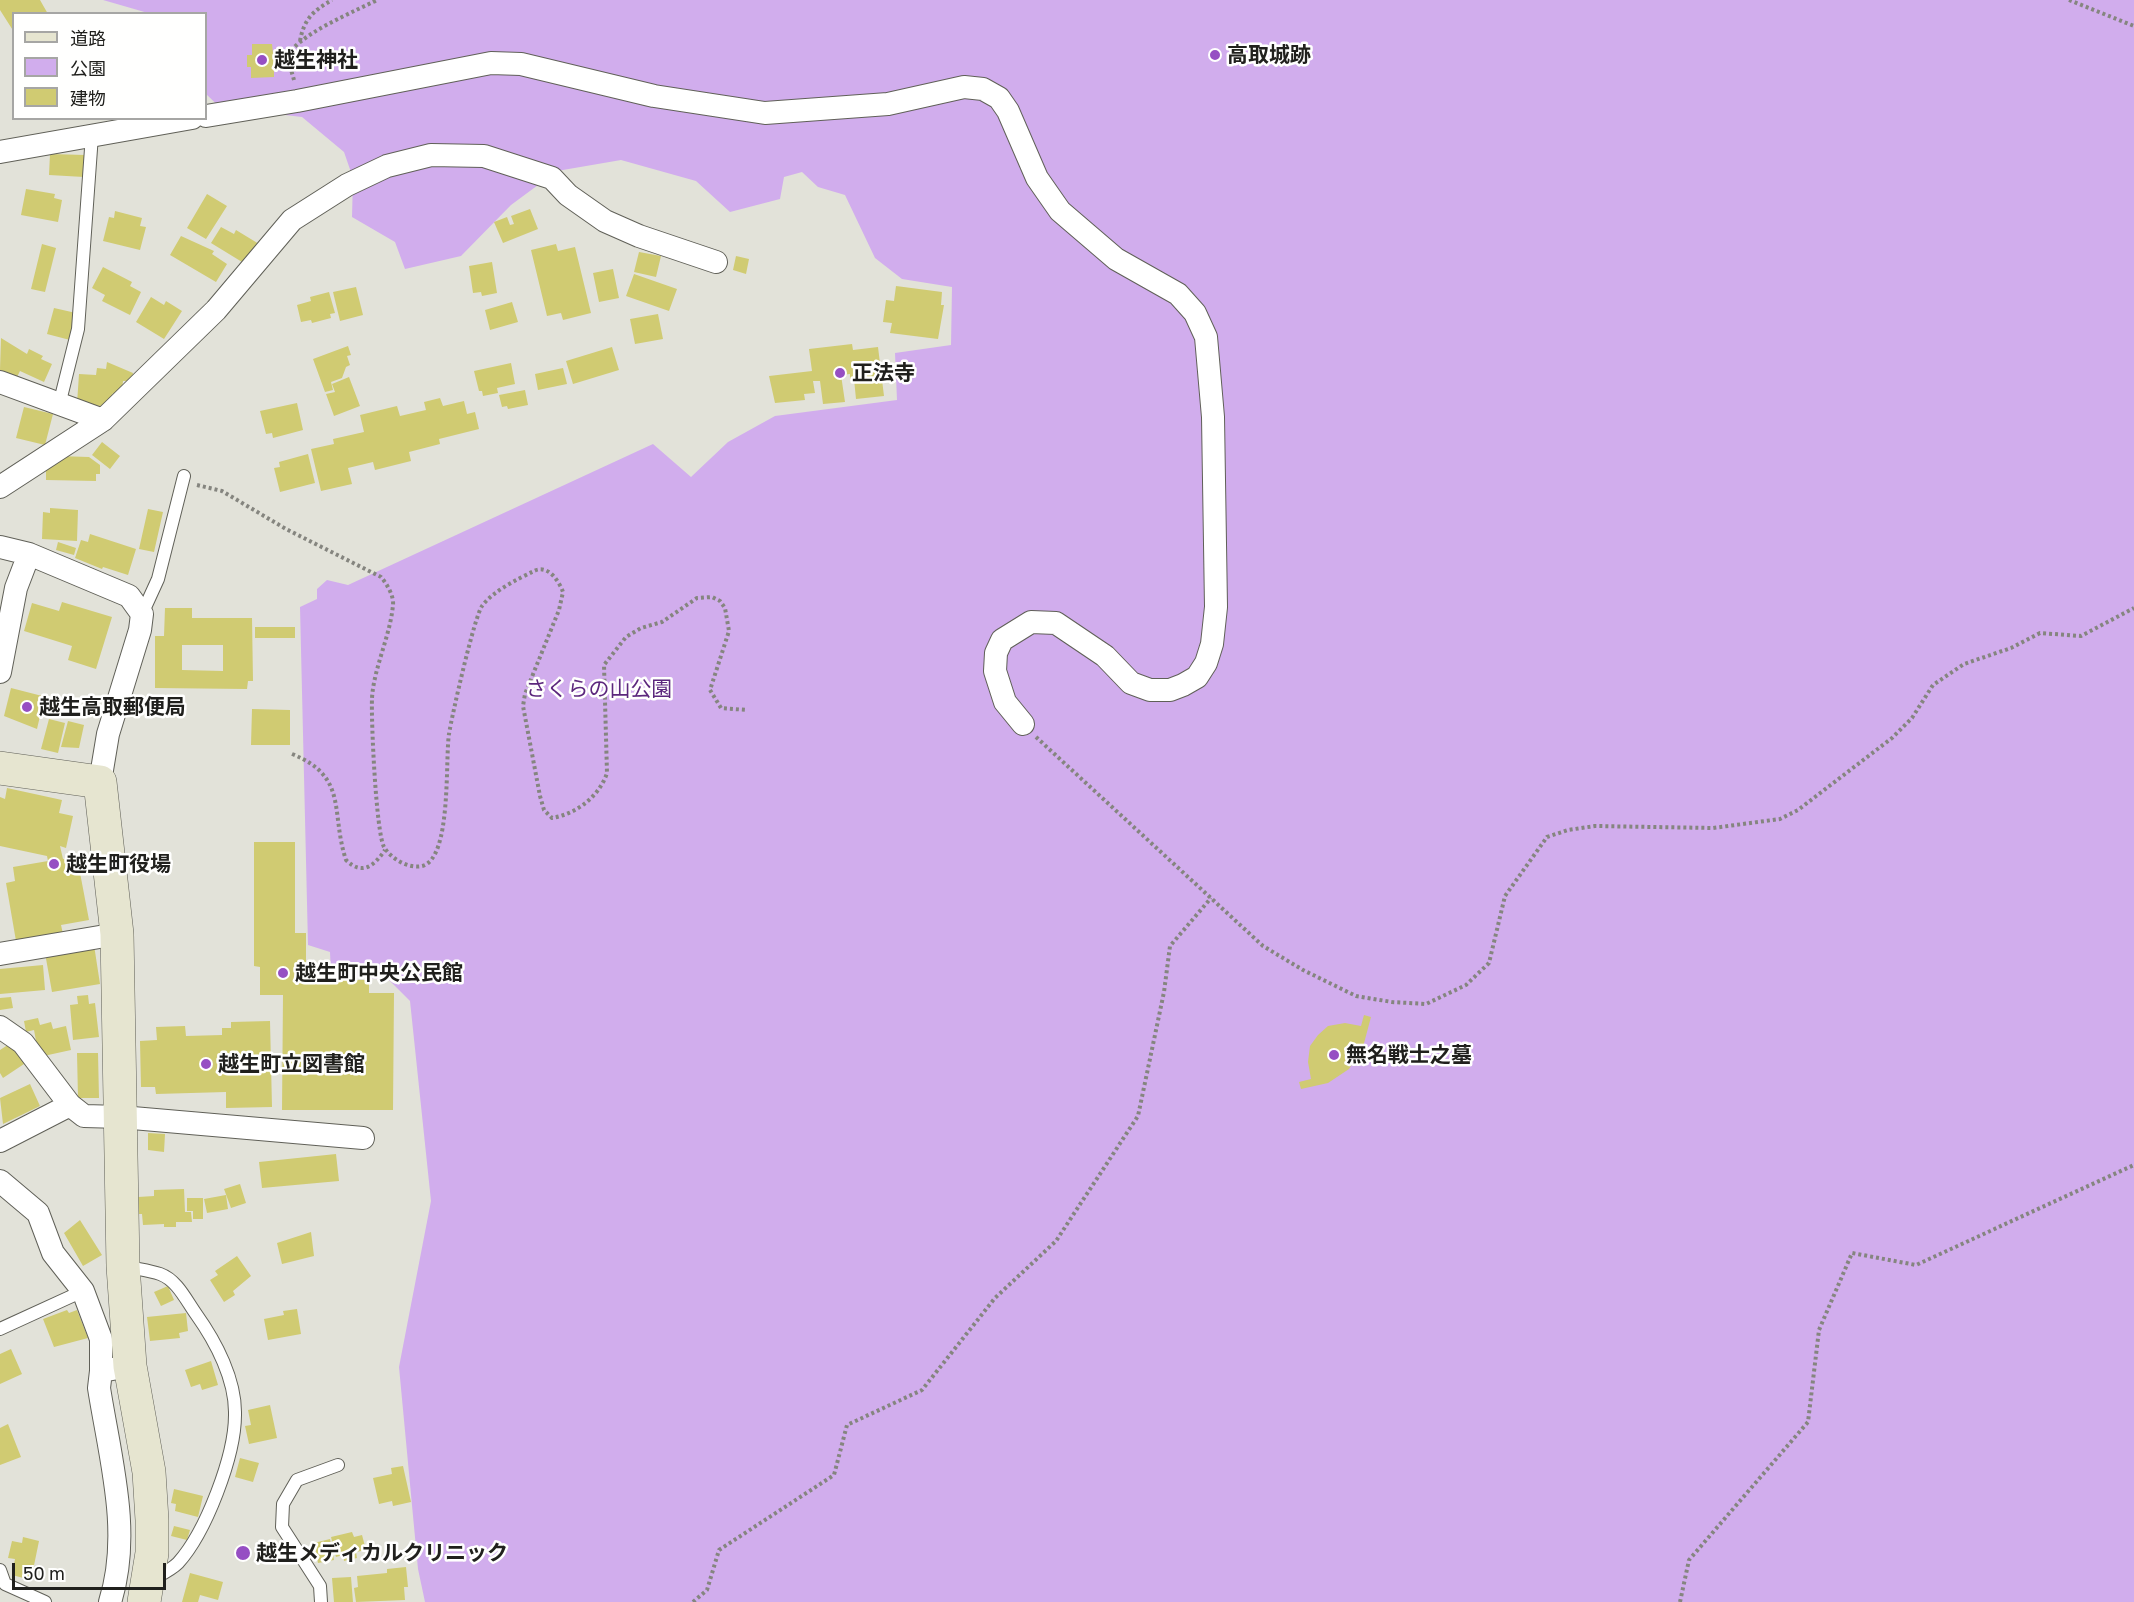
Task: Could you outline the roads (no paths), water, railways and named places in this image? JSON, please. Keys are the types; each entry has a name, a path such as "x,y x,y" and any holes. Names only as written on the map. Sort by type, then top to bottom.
{"street":[{"path":"207,116 297,101 491,63 521,64 654,96 765,113 888,104 964,87 983,90 999,98 1008,111 1036,178 1060,211 1116,259 1178,294 1195,313 1206,337 1213,417 1216,607 1212,644 1206,663 1197,677 1183,685 1170,690 1150,690 1131,683 1105,656 1056,623 1031,622 1002,640 996,653 995,670 1005,702 1023,724"},
{"path":"0,152 180,120"},
{"path":"0,488 103,420 216,310 292,220 347,186 387,166 431,154 484,156 552,178 568,195 605,221 639,236 716,262"},
{"path":"0,382 103,420"},
{"path":"0,547 29,554 129,596 142,614 134,650 108,734 100,782 117,934 123,1266 115,1368 99,1388 120,1530 120,1561 110,1602"},
{"path":"0,672 16,588 29,554"},
{"path":"0,768 100,782"},
{"path":"0,954 117,934"},
{"path":"0,1027 23,1043 70,1105 84,1116 121,1117 363,1138"},
{"path":"0,1141 70,1105"},
{"path":"0,1181 38,1213 53,1253 83,1291 115,1368 149,1472 152,1520 146,1592"}],"lane":[{"path":"59,405 78,329 92,135"},
{"path":"142,614 158,579 184,479"},
{"path":"123,1266 161,1274 174,1282 206,1328 226,1368 235,1415 231,1448 216,1492 197,1535 178,1563 146,1592"},
{"path":"0,1329 83,1291"},
{"path":"321,1602 320,1586 282,1527 283,1504 297,1480 338,1465"},
{"path":"0,1570 5,1584 45,1602"}],"place":[{"name":"高取城跡","path":"1215,55"},
{"name":"越生神社","path":"262,60"},
{"name":"正法寺","path":"840,373"},
{"name":"越生高取郵便局","path":"27,707"},
{"name":"越生町役場","path":"54,864"},
{"name":"越生町中央公民館","path":"283,973"},
{"name":"無名戦士之墓","path":"1334,1055"},
{"name":"越生町立図書館","path":"206,1064"},
{"name":"越生メディカルクリニック","path":"243,1553"}],"park label":[{"name":"さくらの山公園","path":"599,689"}]}
